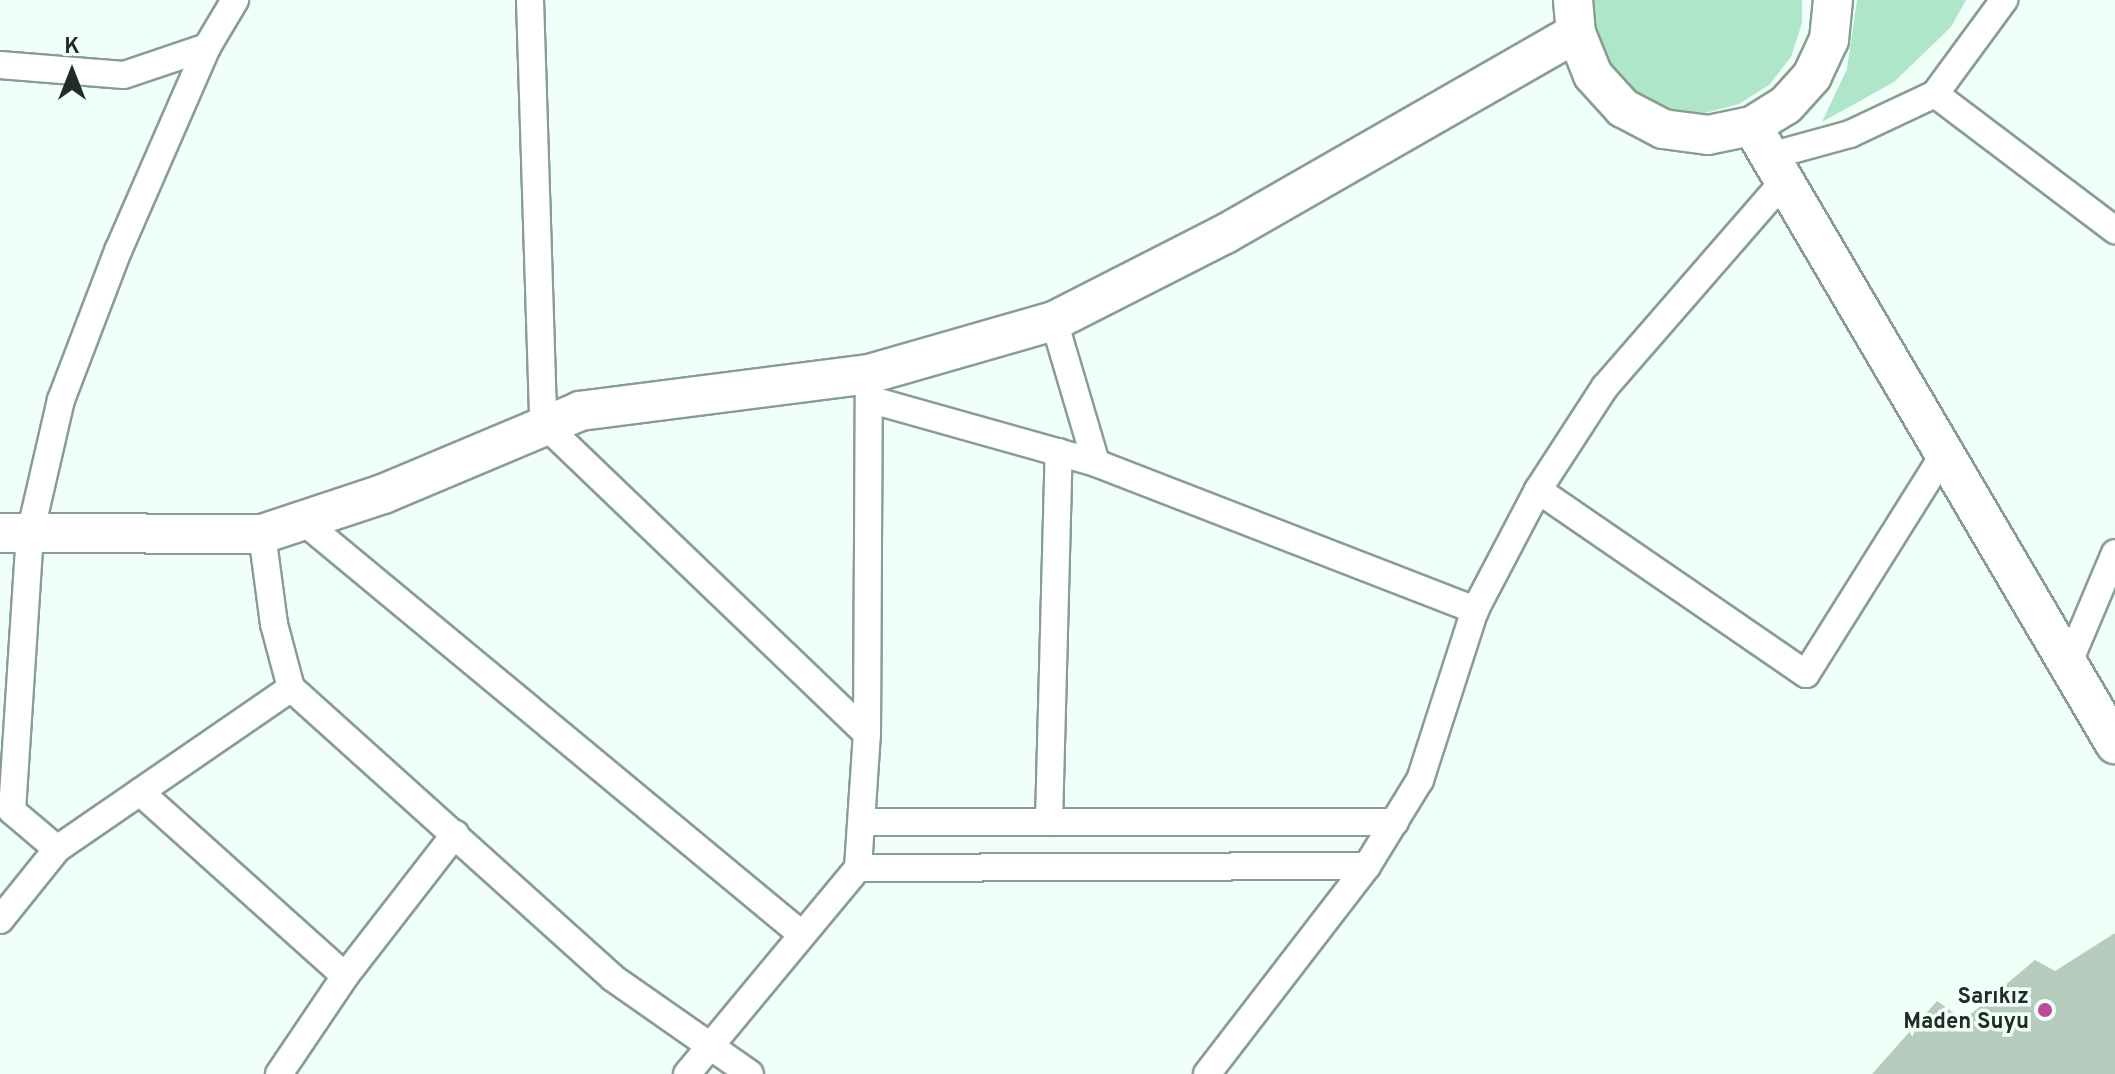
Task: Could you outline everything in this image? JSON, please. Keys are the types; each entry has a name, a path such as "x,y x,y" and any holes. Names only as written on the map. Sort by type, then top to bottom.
{"street":[{"path":"57,849 6,812 15,534 61,400 207,47 235,0"},
{"path":"530,0 543,423 867,734"},
{"path":"1207,1074 1367,866 1420,780 1475,610 1538,490 1605,387 1769,154 1786,105 1812,76 1829,40 1833,0"},
{"path":"15,534 262,534 383,494 543,423 580,411 870,387 1054,321 1225,234 1574,16 1593,75 1623,108 1663,129 1708,135 1769,154 1850,134 1935,94 2004,0"},
{"path":"0,65 124,75 207,47"},
{"path":"1935,94 2115,230"},
{"path":"1769,154 1946,451 2115,744"},
{"path":"1054,321 1096,463"},
{"path":"870,387 1096,463 1475,610"},
{"path":"687,1074 800,933 858,868 867,734 870,387"},
{"path":"1538,490 1806,674 1946,451"},
{"path":"1049,822 1059,452"},
{"path":"303,521 800,933"},
{"path":"262,534 274,624 291,688 613,978 710,1042 750,1074"},
{"path":"2069,662 2115,553"},
{"path":"0,920 57,849 291,688"},
{"path":"140,792 345,976"},
{"path":"863,822 1395,822"},
{"path":"279,1074 345,976 455,834"},
{"path":"858,868 1367,866"}],"green space":[{"path":"1588,0 1802,0 1802,23 1791,57 1769,85 1739,104 1705,113 1669,110 1636,96 1610,71 1593,40"},
{"path":"1857,0 1966,0 1951,27 1894,82 1822,122 1847,69"}],"building":[{"name":"Sarıkız Maden Suyu","path":"2115,933 2115,1074 1872,1074 1937,1001 1964,1020 2035,960 2055,971"}],"place":[{"name":"Sarıkız Maden Suyu","path":"2045,1010"}]}
